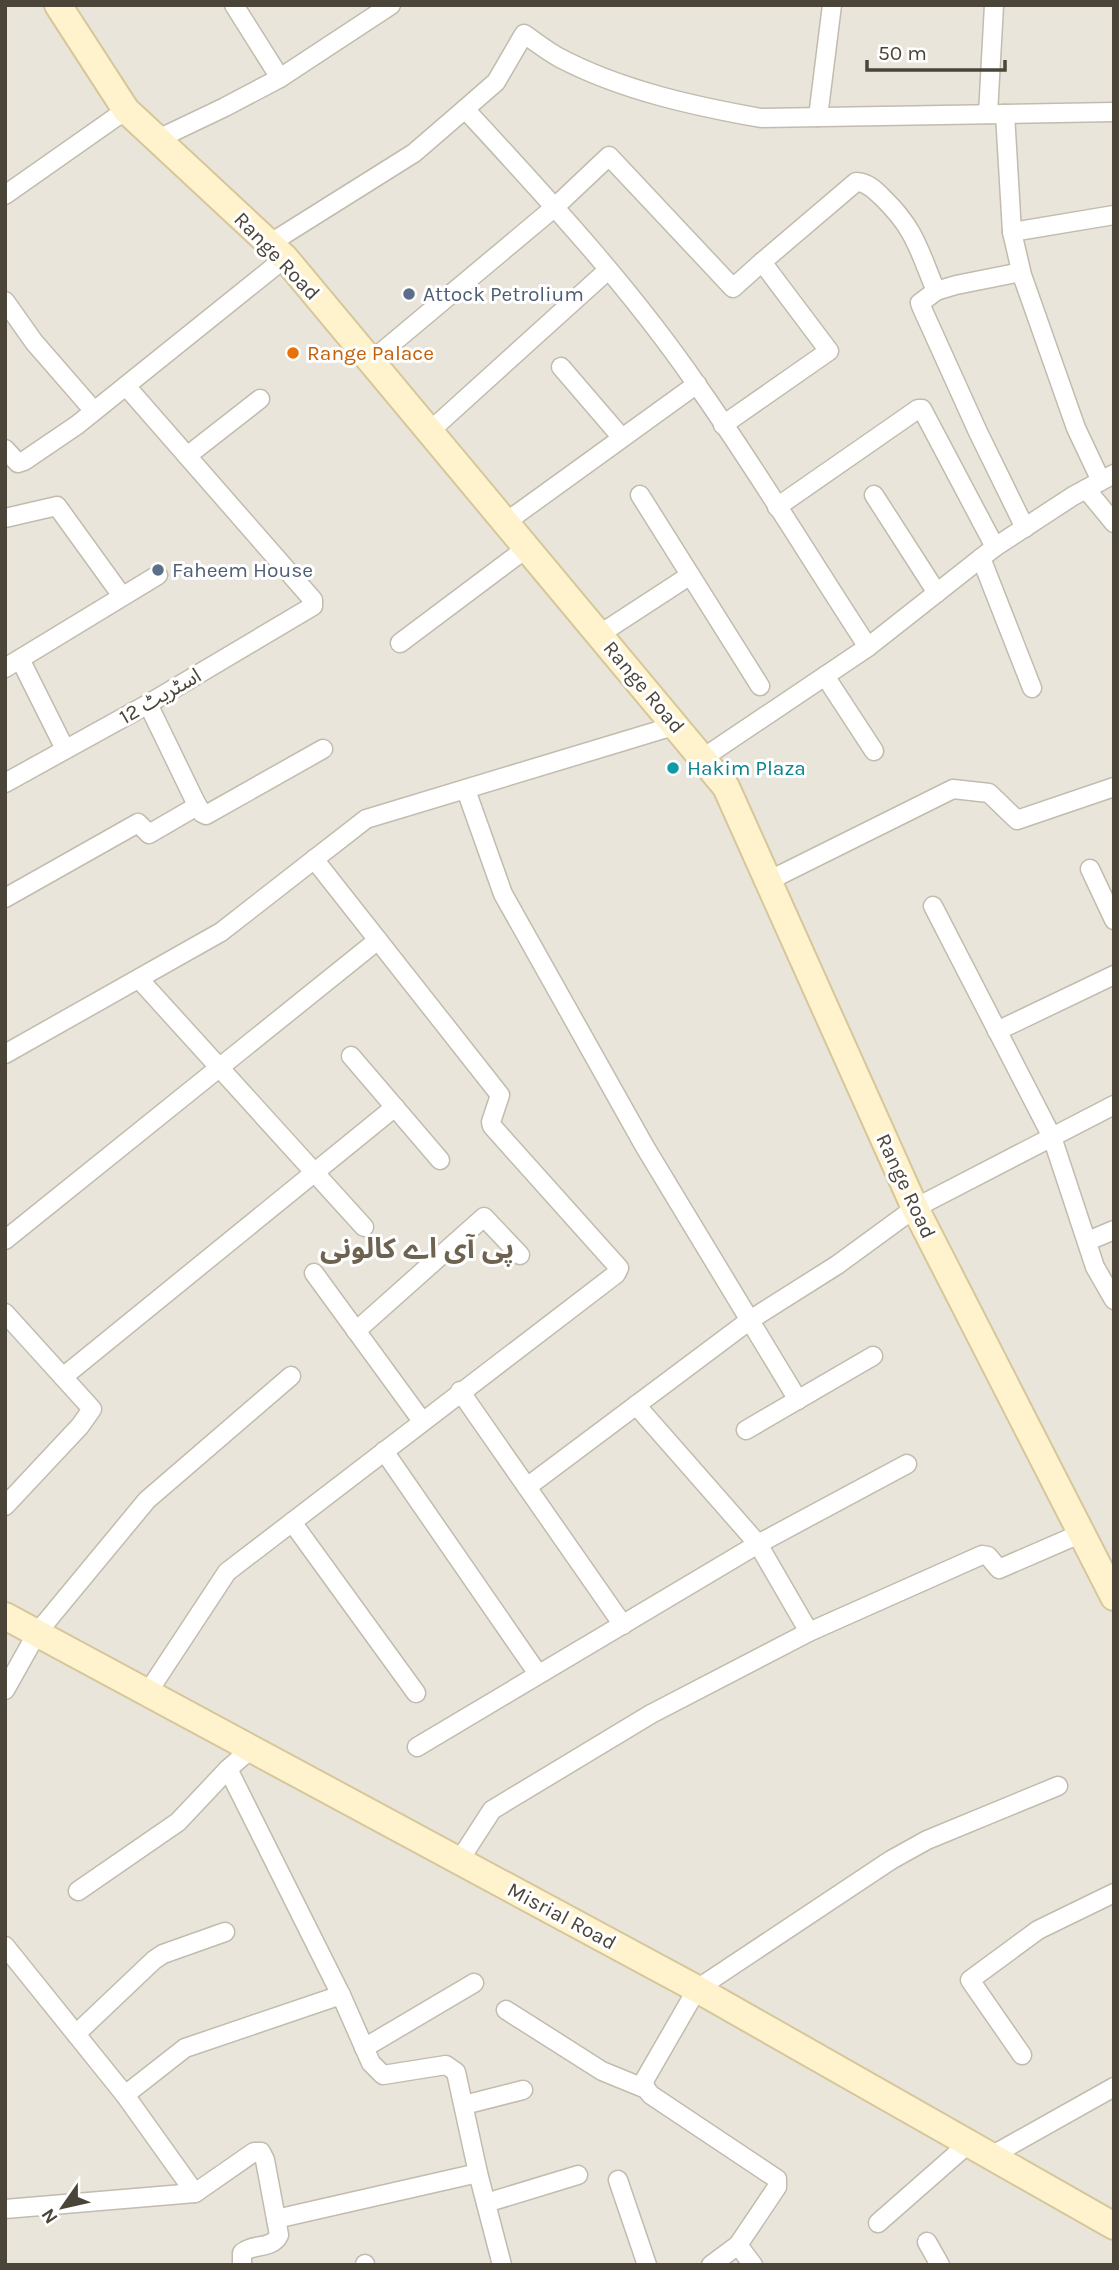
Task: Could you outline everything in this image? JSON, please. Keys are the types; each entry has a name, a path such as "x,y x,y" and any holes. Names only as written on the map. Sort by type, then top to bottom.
{"main road":[{"name":"Range Road","path":"58,5 126,110 277,251 528,547 726,787 915,1208 1114,1597"},
{"name":"Misrial Road","path":"5,1616 697,1989 1114,2226"}],"street":[{"path":"234,5 280,78"},
{"path":"158,139 280,78 391,5"},
{"path":"818,117 832,5"},
{"path":"994,5 996,114 1012,232 1021,272 1076,428 1100,481 1114,523"},
{"path":"5,449 18,463 24,461 126,386 277,251 414,153 496,82 524,34 557,57 597,76 706,109 761,118 1114,111"},
{"path":"465,109 555,207 608,270 696,384 868,647"},
{"path":"5,195 126,110"},
{"path":"371,360 555,207 609,156 733,288 856,181 884,199 910,228 923,253 936,291"},
{"path":"1012,232 1114,215"},
{"path":"723,425 829,351 762,262"},
{"path":"430,431 608,270"},
{"path":"1021,272 936,291 920,303 1025,528"},
{"path":"8,310 94,411"},
{"path":"561,367 622,438"},
{"path":"506,522 696,384"},
{"path":"126,386 187,456 260,399"},
{"path":"777,507 918,409 922,409 988,553 1032,688"},
{"name":"اسٹریٹ 12","path":"5,783 148,704 313,606 313,600 187,456"},
{"path":"703,758 868,647 988,553 1100,481"},
{"path":"640,495 760,686"},
{"path":"874,495 937,593"},
{"path":"5,518 57,506 122,596"},
{"path":"400,643 528,547"},
{"path":"65,749 12,663 158,575"},
{"path":"600,634 689,576"},
{"path":"825,676 874,751"},
{"path":"148,704 202,813 212,813 323,749"},
{"path":"5,1054 221,932 366,818 677,725"},
{"path":"770,880 953,789 989,793 1017,820 1114,787"},
{"path":"466,790 503,894 645,1147 798,1400"},
{"path":"5,898 138,823 149,834 192,809 196,803"},
{"path":"148,1692 227,1572 615,1274 619,1268 492,1126 500,1095 314,859"},
{"path":"1090,869 1114,920"},
{"path":"933,906 1052,1137 1095,1267 1114,1300"},
{"path":"5,1240 378,940"},
{"path":"997,1031 1114,975"},
{"path":"139,979 364,1227"},
{"path":"351,1056 440,1160"},
{"path":"527,1487 750,1320 837,1265 915,1208 1114,1105"},
{"path":"63,1377 395,1107"},
{"path":"356,1331 484,1217 520,1255"},
{"path":"1088,1241 1114,1230"},
{"path":"314,1273 422,1421"},
{"path":"5,1313 92,1409 80,1426 5,1506"},
{"path":"746,1430 873,1356"},
{"path":"5,1690 37,1633 147,1500 291,1376"},
{"path":"460,1391 623,1625"},
{"path":"636,1405 758,1544 809,1632"},
{"path":"384,1451 537,1674"},
{"path":"417,1747 758,1544 907,1464"},
{"path":"292,1522 416,1693"},
{"path":"459,1861 492,1810 651,1714 809,1632 982,1555 988,1556 999,1569 1082,1533"},
{"path":"78,1891 178,1822 228,1769 251,1749"},
{"path":"228,1769 341,1995 374,2068 383,2075 446,2065 452,2068 459,2080 478,2173 502,2265"},
{"path":"711,2265 738,2245 777,2187 777,2179 651,2095 646,2089 644,2081 697,1989 927,1840 1058,1786"},
{"path":"1022,2055 970,1980 1038,1930 1114,1893"},
{"path":"76,2034 154,1960 163,1954 225,1932"},
{"path":"7,1952 125,2095 195,2193"},
{"path":"364,2048 474,1983"},
{"path":"125,2095 186,2048 341,1995"},
{"path":"506,2010 603,2071 646,2089"},
{"path":"878,2223 980,2150 1114,2087"},
{"path":"464,2105 523,2090"},
{"path":"5,2208 195,2193 254,2152 261,2152 265,2160 278,2239 268,2245 247,2249 242,2253 242,2265"},
{"path":"276,2219 478,2173"},
{"path":"486,2203 578,2175"},
{"path":"618,2180 647,2265"},
{"path":"927,2242 940,2265"},
{"path":"738,2245 753,2265"}],"shaded area":[{"path":"5,5 1114,5 1114,2265 5,2265"}],"place":[{"name":"Attock Petrolium","path":"409,294"},
{"name":"Range Palace","path":"293,353"},
{"name":"Faheem House","path":"158,570"},
{"name":"Hakim Plaza","path":"673,768"}],"district":[{"name":"پی آی اے کالونی","path":"417,1248"}]}
